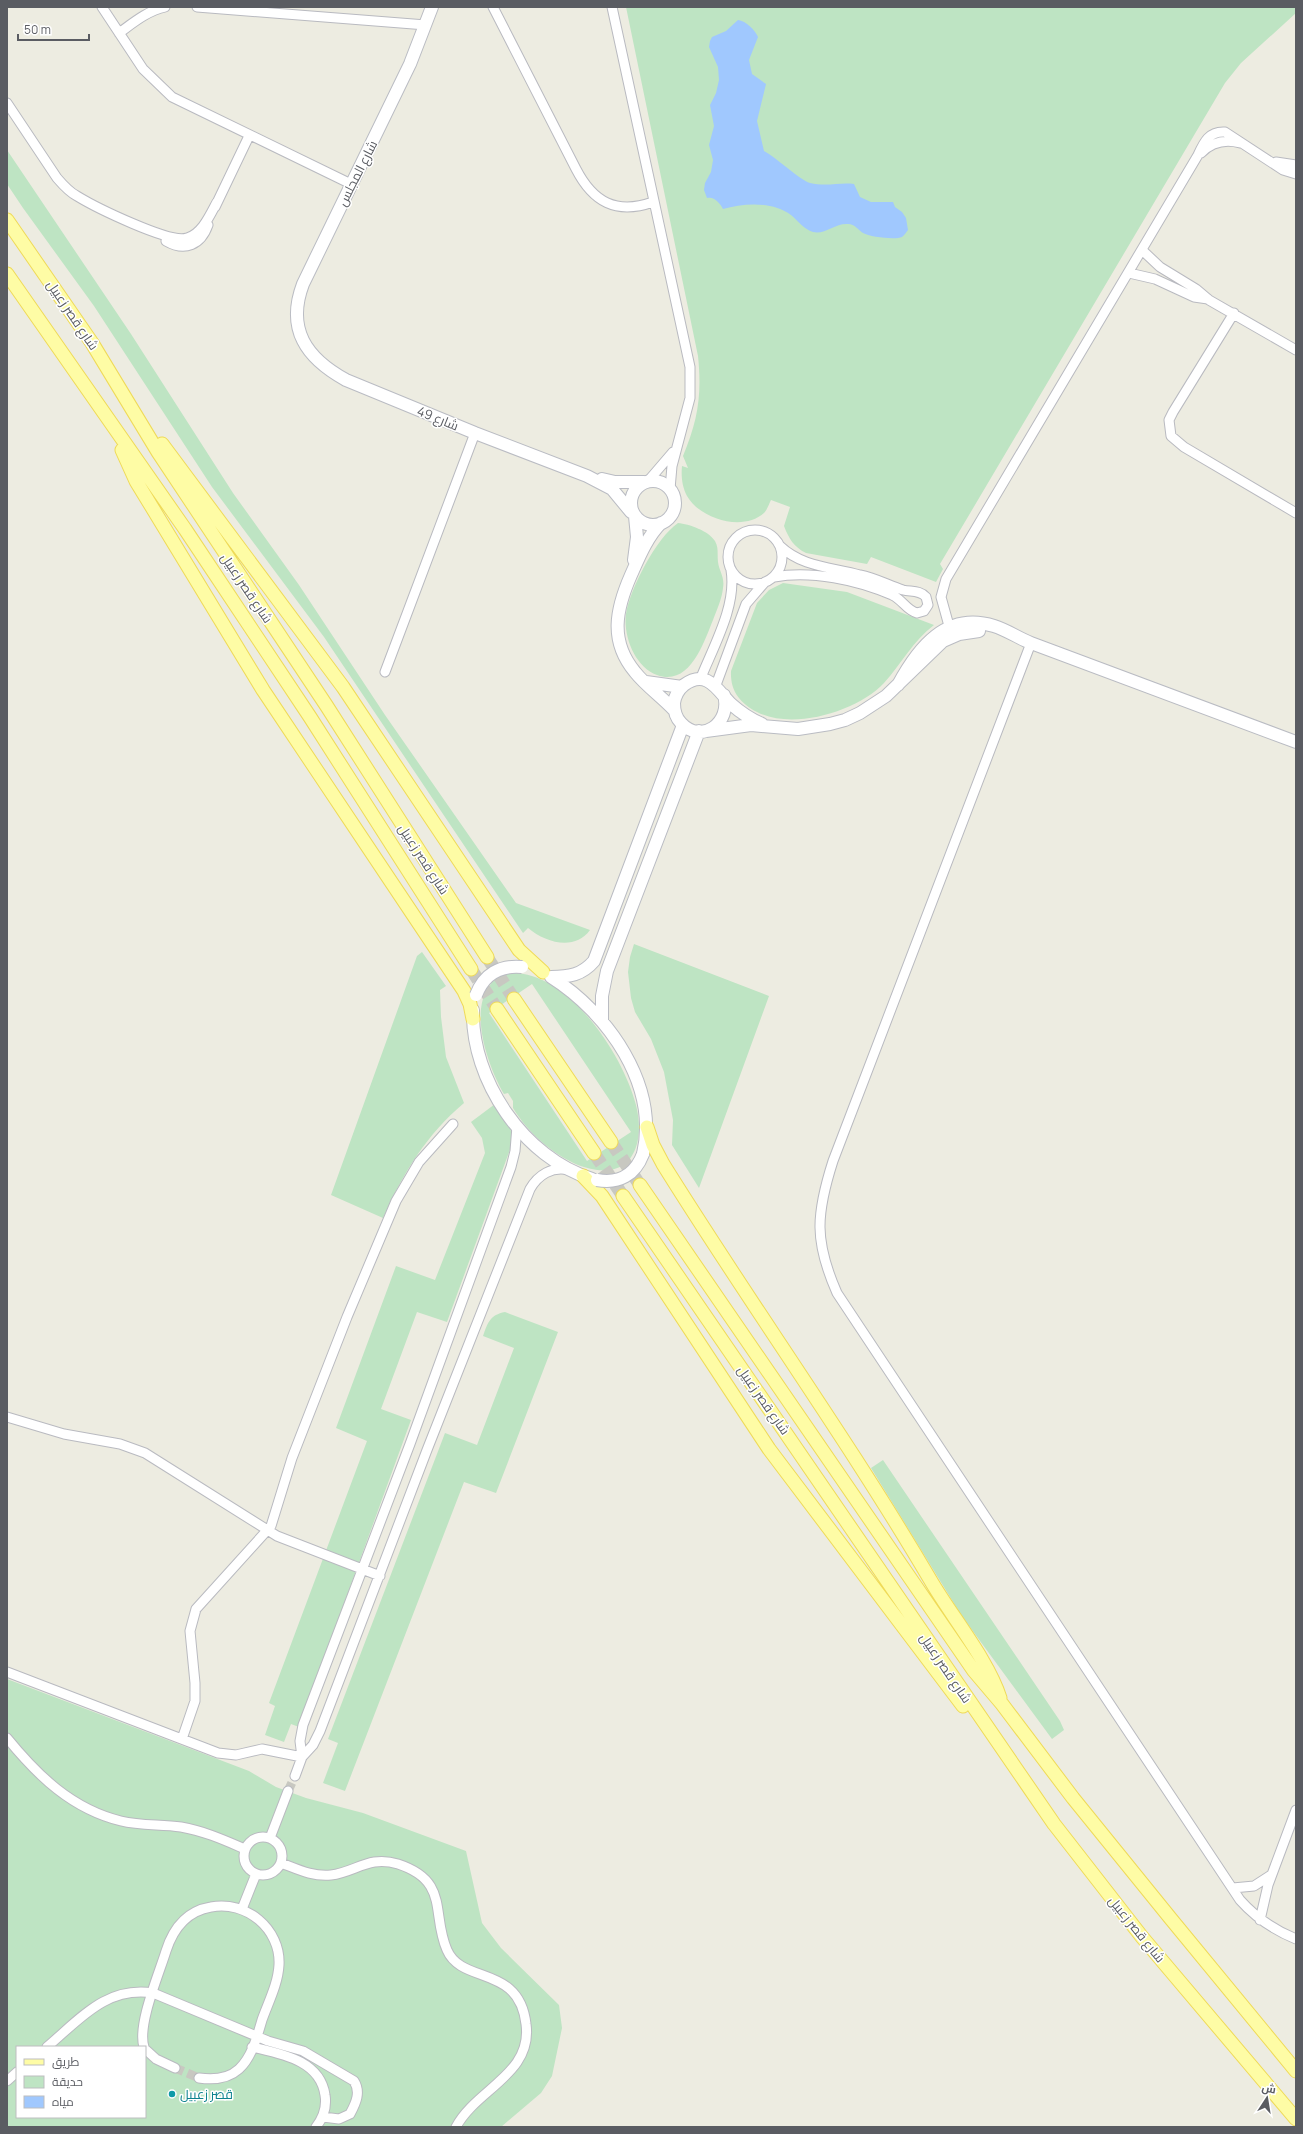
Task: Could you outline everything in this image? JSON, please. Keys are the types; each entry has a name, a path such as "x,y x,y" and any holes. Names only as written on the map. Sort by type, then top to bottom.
{"main road":[{"name":"شارع قصر زعبيل","path":"7,220 92,343 187,497 326,705 487,957"},
{"name":"شارع قصر زعبيل","path":"7,274 117,434 185,529 310,717 470,969"},
{"path":"141,424 162,444 286,608 343,687 519,950 547,975"},
{"path":"117,434 136,481 163,527 263,690 464,991 470,1004 473,1019"},
{"path":"514,998 611,1142"},
{"path":"497,1009 594,1153"},
{"path":"647,1127 653,1145 663,1164 884,1502 938,1594 989,1673 1002,1704"},
{"path":"578,1174 602,1196 769,1449 955,1698 982,1723"},
{"name":"شارع قصر زعبيل","path":"640,1185 969,1665 1002,1704 1073,1798 1296,2071"},
{"name":"شارع قصر زعبيل","path":"623,1196 803,1456 982,1723 1054,1824 1142,1937 1296,2119"}],"street":[{"path":"102,7 143,69 172,97 249,136 351,184"},
{"path":"118,33 149,13 165,7"},
{"path":"198,7 226,8 426,25"},
{"name":"شارع المجلس","path":"303,342 297,317 299,294 307,273 399,88 426,25 432,7"},
{"path":"493,7 576,169 592,194 603,202 628,208 653,202"},
{"path":"612,7 653,202 690,367 690,398 672,466 670,489 675,505 670,516 661,523 648,538 632,573 618,607 618,634 627,661 645,682 674,710 683,725 702,731 736,726 766,726 798,729 835,723 860,713 874,705 898,685 926,644 941,631 951,632 981,623 999,628 1031,643 1296,742"},
{"path":"7,103 57,178 66,188 77,196 142,227 177,246 192,245 203,236 217,202 249,136"},
{"path":"951,632 942,607 941,597 946,579 1142,250 1206,139 1218,132 1225,132 1270,160 1283,170 1296,174"},
{"path":"1270,160 1296,166"},
{"path":"1142,250 1160,267 1196,289 1209,300 1296,350"},
{"path":"1128,273 1155,279 1194,297 1209,300"},
{"path":"1234,313 1173,412 1170,420 1171,436 1184,447 1296,513"},
{"name":"شارع 49","path":"303,342 314,358 328,371 346,380 474,433 587,476 612,489 633,514"},
{"path":"385,672 474,433"},
{"path":"632,573 637,537 633,514 632,494 635,489 647,481 665,463 677,444"},
{"name":"شارع 49","path":"587,476 614,482 647,481"},
{"path":"647,481 661,482 670,489"},
{"path":"633,514 639,521 650,525 661,523"},
{"path":"700,680 731,600 733,580 728,556 729,549 737,537 743,533 758,530 774,537 789,555 800,561 860,574 904,590 920,592 926,597 928,604 924,611 917,613 910,610 899,598 857,584 806,575 774,577 765,582 746,604 716,685"},
{"path":"774,577 782,562 780,546"},
{"path":"731,570 742,581 750,584 765,582"},
{"path":"1031,643 833,1161 822,1194 819,1219 820,1245 826,1270 837,1293 1233,1888 1245,1905 1260,1920 1296,1939"},
{"path":"674,710 675,697 682,687 688,683 700,680 716,685 724,695 747,716 766,726"},
{"path":"645,682 682,687"},
{"path":"602,1021 602,996 607,971 702,731 717,725 724,714 726,701 724,695"},
{"path":"547,975 573,976 589,967 598,953 683,725"},
{"path":"295,1776 302,1757 313,1745 320,1731 530,1189 540,1176 548,1172 564,1169 578,1174 597,1180 607,1182 626,1177 634,1171 643,1154 647,1127 644,1102 635,1076 621,1049 602,1021 574,992 547,975 522,967 505,967 490,974 479,987 476,995 473,1019 479,1052 488,1078 501,1102 517,1126 537,1147 578,1174"},
{"path":"182,1739 193,1710 196,1692 190,1632 193,1616 205,1597 268,1531 274,1520 292,1458 347,1317 396,1201 419,1162 453,1124"},
{"path":"302,1757 300,1741 304,1725 511,1167 516,1151 517,1126"},
{"path":"7,1417 50,1430 120,1444 145,1453 268,1531 286,1540 380,1576"},
{"path":"7,1672 224,1754 236,1755 262,1749 302,1757"},
{"path":"7,1738 45,1781 70,1799 95,1812 132,1823 171,1826 196,1830 245,1849"},
{"path":"270,1838 288,1792"},
{"path":"1260,1920 1264,1897 1296,1810"},
{"path":"262,1836 270,1838 280,1848 282,1855 281,1863 271,1874 256,1874 245,1864 245,1849 255,1838 262,1836"},
{"path":"281,1863 307,1873 323,1875 340,1873 360,1864 375,1861 390,1862 412,1870 423,1879 435,1897 444,1943 451,1957 463,1968 501,1982 517,1997 522,2006 527,2024 525,2044 520,2059 511,2071 467,2110 456,2127"},
{"path":"242,1909 256,1874"},
{"path":"1233,1888 1254,1886 1272,1874"},
{"path":"145,2046 142,2030 169,1942 181,1923 192,1914 206,1908 220,1906 242,1909 256,1917 267,1928 275,1942 278,1957 276,1980 257,2036 244,2062 235,2072 214,2079 199,2078"},
{"path":"48,2046 93,2008 108,1998 130,1992 153,1993 257,2036 303,2051 354,2081 358,2091 358,2096 352,2111 347,2117 339,2119 323,2117"},
{"path":"252,2047 297,2060 312,2070 322,2082 326,2099 323,2117 316,2127"},
{"path":"146,2049 156,2059 175,2068"},
{"path":"322,2082 327,2064"},
{"path":"7,2081 16,2073"}],"green space":[{"path":"626,7 1296,7 1296,13 1241,63 1225,83 940,564 943,569 936,582 871,557 867,564 806,553 792,542 784,526 790,507 771,500 765,512 755,519 745,522 734,522 722,520 702,511 693,504 687,496 682,481 682,466 688,468 683,456 692,431 698,407 698,356"},
{"path":"7,150 131,334 233,493 299,585 385,715 516,903 590,930 584,937 569,943 552,941 543,938 528,928 523,933 324,637 212,487 94,306 7,184"},
{"path":"678,523 698,529 708,534 715,541 719,565 723,577 723,584 719,604 700,650 687,669 678,675 669,677 657,675 649,671 637,658 632,650 626,632 626,614 628,604 638,578 645,565 661,540"},
{"path":"783,583 847,592 934,625 920,638 884,683 873,693 858,702 824,715 806,719 772,717 757,712 746,705 737,696 732,685 731,671 757,603 769,590"},
{"path":"634,944 769,996 699,1188 672,1145 673,1120 664,1072 651,1039 635,1012 631,998 628,972"},
{"path":"422,952 446,986 440,990 441,1017 446,1057 464,1103 427,1141 417,1155 399,1185 383,1218 331,1195 417,956"},
{"path":"506,973 528,975 550,984 570,999 589,1018 605,1039 619,1062 629,1084 639,1120 639,1134 636,1146 631,1157 624,1165 613,1169 600,1170 584,1167 563,1158 544,1144 519,1117 513,1108 513,1101 508,1093 504,1094 490,1065 481,1029 481,1011 484,996 492,982","holes":["532,984 631,1132 587,1161 489,1013"]},
{"path":"495,1104 508,1122 511,1131 512,1144 447,1322 417,1312 381,1409 411,1420 299,1727 291,1724 284,1742 265,1735 275,1706 269,1703 367,1441 336,1428 396,1266 435,1280 485,1153 482,1138 471,1122"},
{"path":"505,1312 558,1332 496,1493 464,1482 345,1791 323,1783 338,1743 328,1739 445,1433 477,1445 514,1348 483,1336 490,1320 496,1315"},
{"path":"883,1460 1060,1721 1064,1730 1052,1739 961,1615 871,1468"},
{"path":"7,1679 249,1771 276,1787 306,1798 363,1813 466,1851 482,1923 501,1948 559,2005 562,2028 552,2076 541,2093 501,2127 7,2127"}],"water":[{"path":"738,20 750,26 758,37 749,60 752,74 766,84 757,121 764,151 800,178 810,183 822,185 854,184 860,197 871,202 893,202 895,207 902,212 906,218 908,230 902,237 882,238 871,236 863,233 855,226 850,224 839,225 822,232 813,232 804,227 791,215 775,207 758,204 740,205 723,209 714,199 707,198 704,190 705,183 711,172 713,160 709,145 714,126 710,105 716,93 719,80 718,67 709,47 710,41 712,37 726,31"}],"tunnel":[{"path":"487,957 514,999"},
{"path":"471,969 497,1009"},
{"path":"611,1142 640,1185"},
{"path":"594,1153 623,1196"},
{"path":"288,1791 295,1776"},
{"path":"175,2068 199,2078"}],"place":[{"name":"قصر زعبيل","path":"172,2094"}]}
